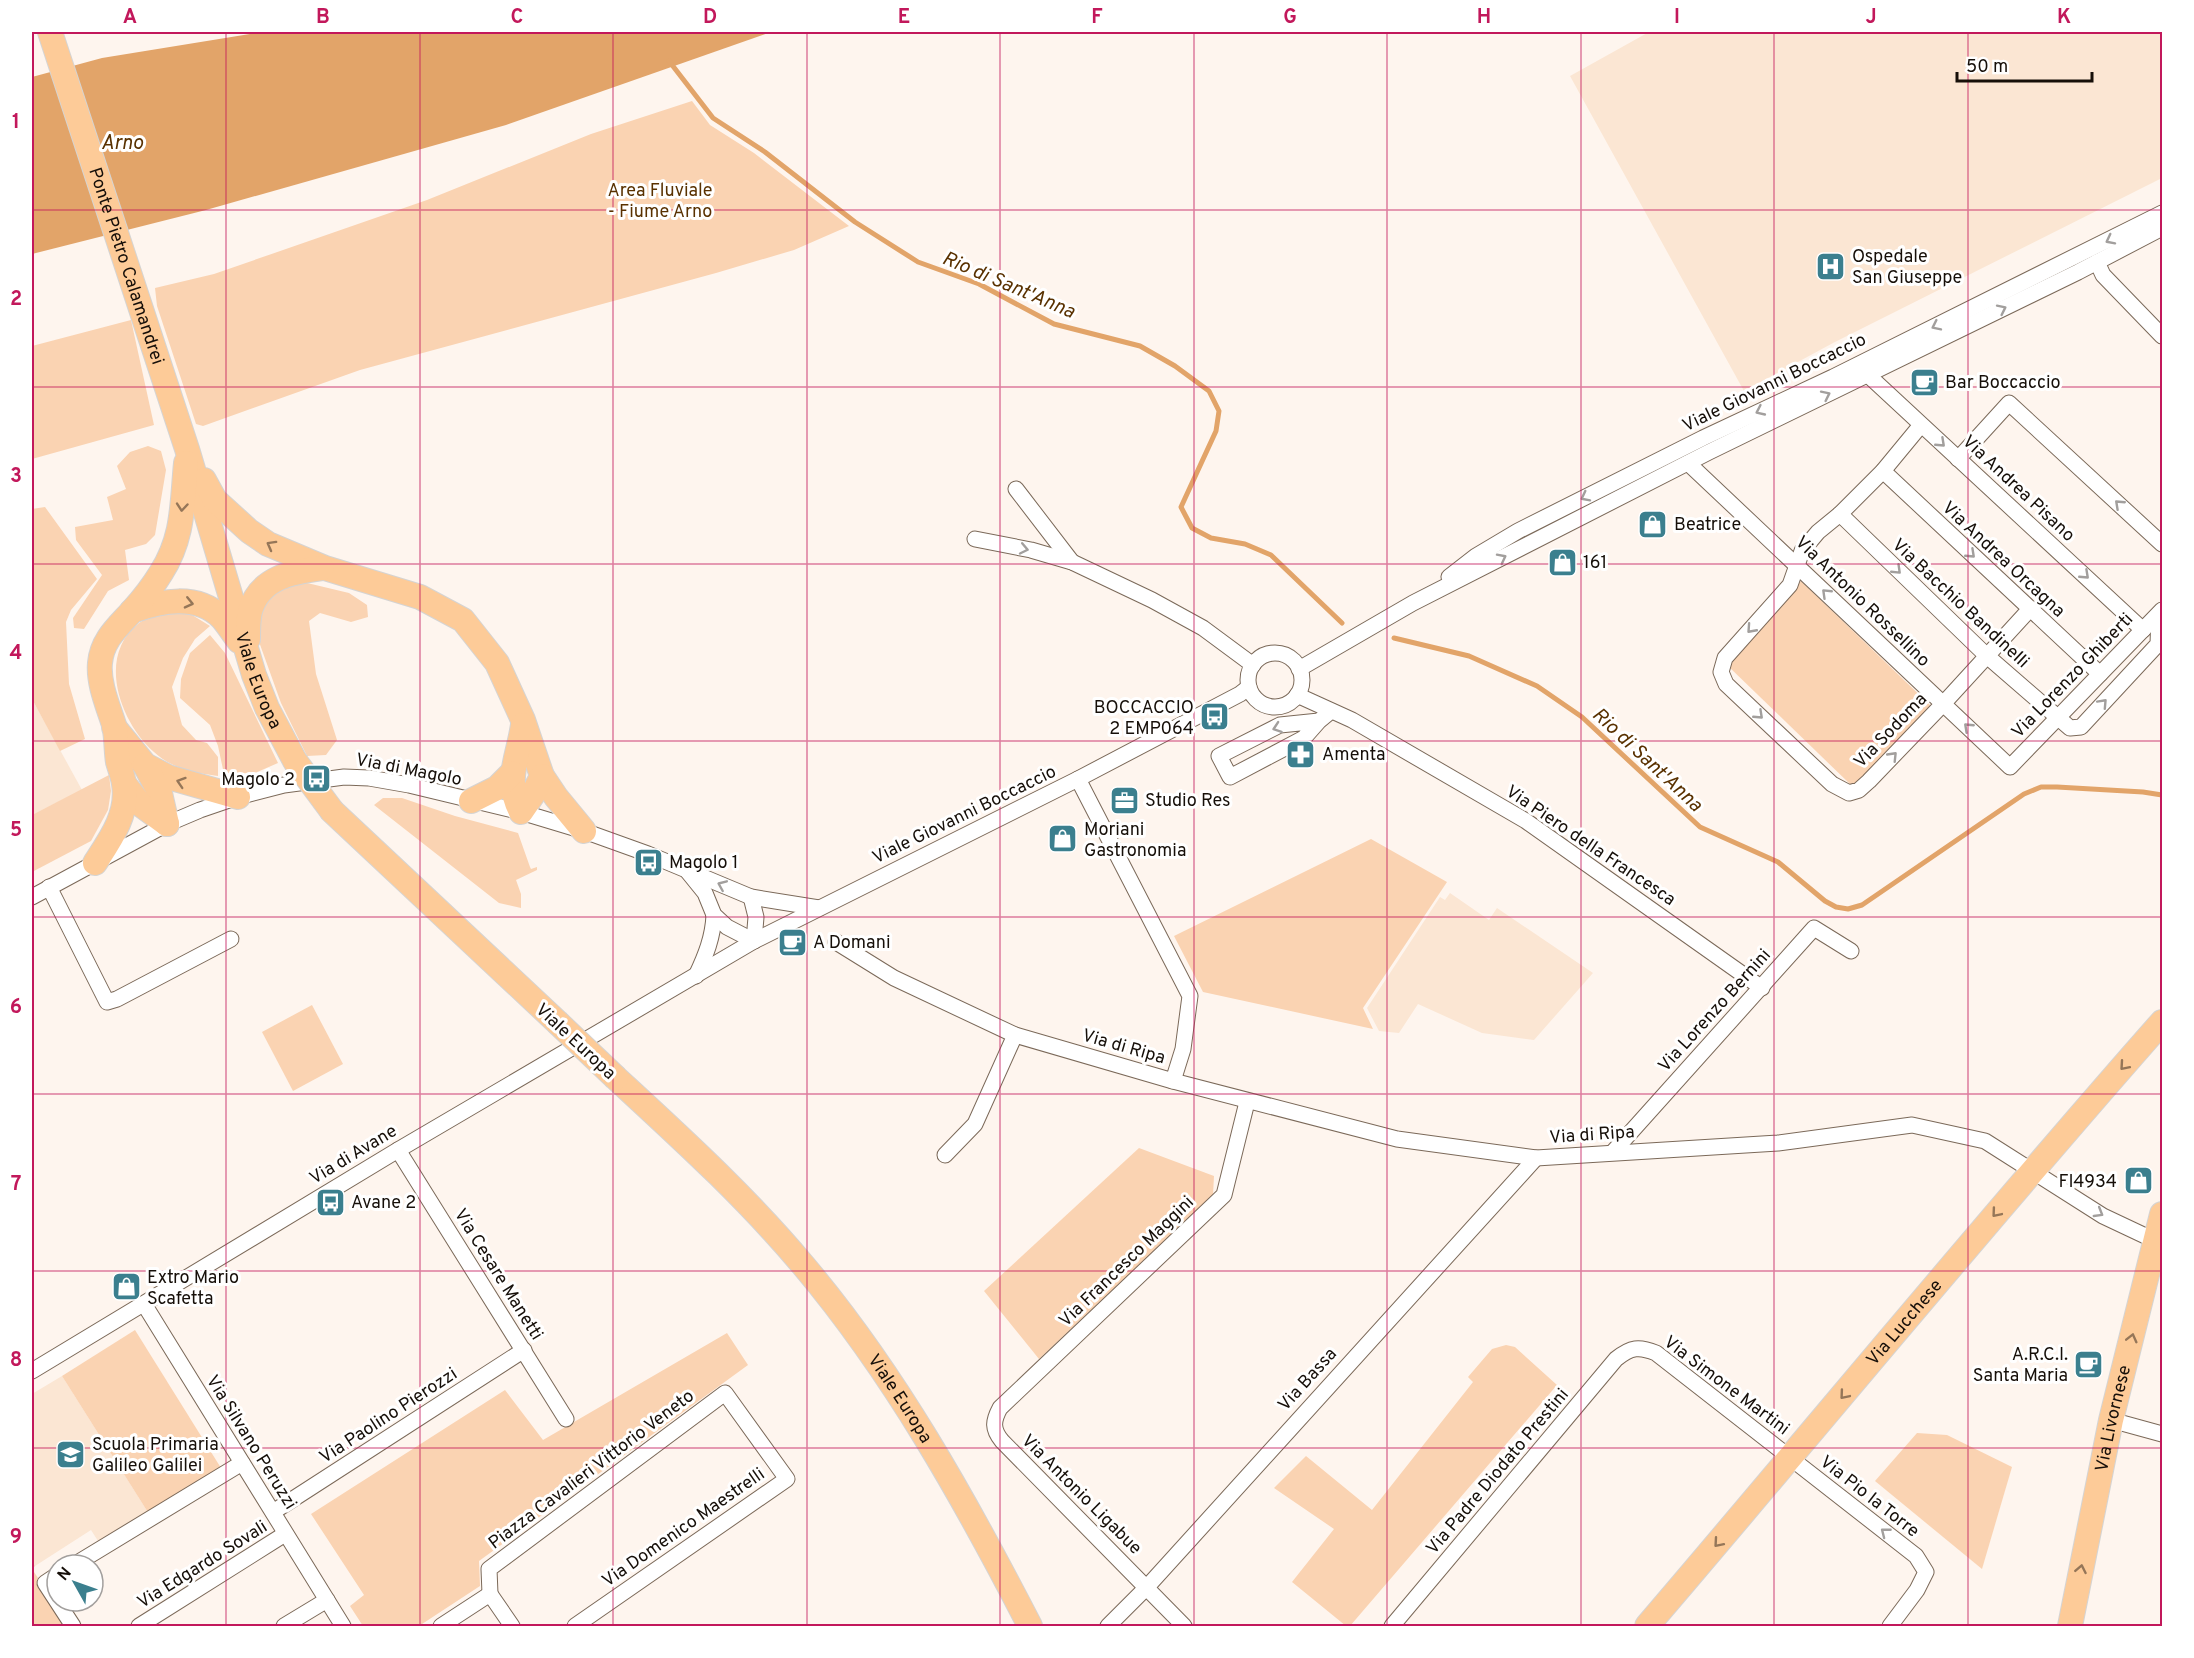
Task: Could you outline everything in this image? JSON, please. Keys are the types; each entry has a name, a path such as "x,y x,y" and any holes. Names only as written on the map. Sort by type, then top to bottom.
{"main road":[{"name":"Ponte Pietro Calamandrei","path":"50,32 184,440"},
{"path":"184,440 215,500 249,531 282,550 325,568 420,597 462,620 497,663 524,720 542,776 584,831"},
{"path":"95,863 118,825 123,809 125,785 118,760 114,727 107,704 100,663 104,646 113,630 132,611 162,572 180,530 184,440"},
{"name":"Viale Europa","path":"184,440 246,651 267,708 295,761 332,811 744,1199 803,1265 889,1379 926,1437 1030,1626"},
{"path":"246,651 250,611 265,586 287,574 325,568"},
{"path":"132,611 172,601 198,605 221,617 246,651"},
{"path":"521,812 513,791 512,773 524,720"},
{"path":"114,727 145,765 160,793 167,824"},
{"path":"145,765 168,777 238,797"},
{"path":"471,801 497,788 512,773"},
{"path":"521,812 542,776"},
{"path":"125,785 140,804 167,824"},
{"name":"Via Lucchese","path":"1647,1626 1791,1459 2032,1170 2163,1022"},
{"name":"Via Livornese","path":"2070,1626 2111,1420 2163,1214"}],"street":[{"name":"Viale Giovanni Boccaccio","path":"1413,603 1476,556 1518,531 2163,213"},
{"name":"Viale Giovanni Boccaccio","path":"1299,669 1413,603 1688,463 2163,228"},
{"path":"2097,262 2103,276 2163,336"},
{"name":"Via Andrea Pisano","path":"1868,375 2143,630"},
{"path":"1958,459 2009,403 2163,544"},
{"path":"1796,564 1802,551 1818,532 1840,514 1883,471 1922,425"},
{"name":"Via Antonio Rossellino","path":"1688,463 2010,767"},
{"name":"Via Andrea Orcagna","path":"1883,471 2100,674"},
{"path":"1016,489 1072,562"},
{"name":"Via Bacchio Bandinelli","path":"1840,514 1987,656 2058,719"},
{"path":"975,539 1031,550 1072,562 1162,605 1203,628 1253,665"},
{"name":"Via Sodoma","path":"1796,564 1790,585 1725,658 1721,672 1726,684 1750,707 1832,784 1849,793 1859,790 1869,781 2029,610"},
{"path":"2058,719 2070,728 2081,726 2158,644 2162,614"},
{"name":"Via Lorenzo Ghiberti","path":"2010,767 2143,630 2162,614"},
{"path":"1281,654 1295,662 1299,669 1302,682 1297,695 1284,706 1275,708 1258,702 1249,687 1249,672 1253,665 1265,655 1281,654"},
{"name":"Viale Giovanni Boccaccio","path":"696,975 754,940 1078,778 1240,694 1249,687"},
{"name":"Via Piero della Francesca","path":"1297,695 1352,720 1526,820 1762,988"},
{"path":"1319,721 1280,725 1219,756 1230,777 1304,738 1331,711"},
{"name":"Via di Magolo","path":"32,897 167,824 238,797 284,785 344,777 369,778 409,785 521,812 584,831 751,897 819,908"},
{"path":"1078,778 1190,996 1183,1048 1173,1081"},
{"name":"Via di Magolo","path":"686,870 705,893 714,915 727,927 754,940"},
{"path":"49,887 106,1002 117,999 231,939"},
{"path":"751,897 756,917 754,940"},
{"path":"696,975 706,954 713,930 714,915"},
{"name":"Via Lorenzo Bernini","path":"1613,1152 1814,928 1851,951"},
{"name":"Via di Ripa","path":"836,942 894,978 1015,1035 1247,1102 1397,1139 1536,1158 1778,1143 1911,1125 1985,1141 2103,1216 2156,1241"},
{"name":"Via di Avane","path":"32,1371 398,1150 696,975"},
{"path":"945,1155 975,1124 1015,1035"},
{"name":"Via Francesco Maggini","path":"993,1427 1000,1408 1224,1195 1247,1102"},
{"name":"Via Cesare Manetti","path":"398,1150 567,1419"},
{"name":"Via Bassa","path":"1108,1626 1147,1587 1536,1158"},
{"name":"Via Silvano Peruzzi","path":"144,1304 327,1600"},
{"name":"Via Simone Martini","path":"1637,1347 1656,1353 1791,1459"},
{"name":"Via Padre Diodato Prestini","path":"1392,1626 1616,1359 1626,1350 1637,1347"},
{"name":"Via Paolino Pierozzi","path":"273,1512 524,1350"},
{"name":"Piazza Cavalieri Vittorio Veneto","path":"490,1594 489,1569 725,1393"},
{"name":"Via Domenico Maestrelli","path":"575,1626 787,1479 725,1393"},
{"path":"2111,1420 2163,1434"},
{"name":"Via Antonio Ligabue","path":"993,1427 1002,1441 1147,1587"},
{"name":"Via Pio la Torre","path":"1791,1459 1916,1556 1926,1572 1917,1590 1890,1626"},
{"path":"94,1553 242,1463"},
{"name":"Via Edgardo Sovali","path":"139,1626 285,1534"},
{"path":"1147,1587 1184,1626"},
{"path":"441,1626 490,1594 512,1626"},
{"path":"284,1626 327,1600 343,1626"},
{"path":"65,1613 73,1626"}],"shaded area":[{"name":"Ospedale San Giuseppe","path":"1649,32 2162,32 2162,178 1833,343 1744,391 1570,76"},
{"path":"32,699 82,790 32,815"},
{"path":"1450,893 1489,920 1497,908 1593,973 1534,1040 1482,1033 1418,1004 1399,1033 1379,1031 1367,1008 1440,897 1445,900"},
{"name":"Scuola Primaria Galileo Galilei","path":"62,1376 149,1514 100,1544 91,1530 55,1553 45,1553 45,1560 35,1566 32,1561 32,1394"}],"green space":[{"name":"Area Fluviale - Fiume Arno","path":"692,101 710,125 754,153 849,226 794,250 360,370 203,426 196,424 157,306 155,288 214,274 427,200 591,134"},
{"path":"131,320 154,425 32,459 32,346"},
{"path":"148,446 161,451 166,470 155,535 146,544 125,550 129,580 108,591 84,629 74,628 73,618 102,575 76,540 75,527 113,520 107,497 126,489 117,466 130,452"},
{"path":"45,507 97,579 71,610 66,622 69,684 85,739 60,751 32,699 32,509"},
{"path":"1801,581 1931,706 1860,780 1851,785 1727,665"},
{"path":"303,582 349,593 367,605 368,617 351,622 320,613 309,621 316,674 337,740 326,755 307,756 281,703 258,639 262,609 278,588"},
{"path":"164,612 189,613 210,626 195,639 183,658 172,687 182,725 196,740 207,743 218,757 218,776 184,769 161,758 142,739 131,724 123,707 116,670 118,653 126,637 139,623"},
{"path":"210,635 225,653 278,763 255,773 224,774 218,746 210,725 180,698 181,679 190,653"},
{"path":"109,775 111,791 108,810 91,841 32,872 32,815"},
{"path":"383,798 402,798 455,816 518,833 531,869 537,867 537,870 516,880 521,894 521,908 499,903 374,805"},
{"path":"1371,839 1447,882 1363,1008 1373,1029 1203,992 1174,936"},
{"path":"312,1005 343,1064 293,1091 262,1032"},
{"path":"1139,1148 1214,1176 1213,1195 1039,1359 984,1291"},
{"path":"135,1330 221,1468 149,1514 62,1376"},
{"path":"727,1333 748,1365 479,1561 480,1586 419,1626 363,1626 350,1606 364,1595 311,1514 505,1390 543,1440"},
{"path":"1506,1345 1515,1347 1557,1385 1350,1626 1346,1626 1292,1582 1334,1529 1274,1488 1306,1456 1372,1510 1473,1382 1468,1377 1492,1349"},
{"path":"1917,1433 1947,1435 2012,1467 1982,1569 1875,1481"},
{"path":"32,1569 45,1588 45,1613 61,1613 70,1626 32,1626"}],"water":[{"name":"Arno","path":"262,32 771,32 506,125 206,210 32,254 32,77 102,58"}],"waterway":[{"name":"Rio di Sant'Anna","path":"669,61 713,118 765,152 855,222 918,262 979,284 1054,324 1140,346 1175,366 1209,391 1219,411 1216,431 1181,507 1192,528 1211,538 1245,544 1271,555 1342,623"},
{"name":"Rio di Sant'Anna","path":"1394,638 1469,656 1537,686 1582,717 1700,827 1778,862 1825,901 1836,907 1848,909 1862,905 2024,794 2041,787 2162,795"}],"place":[{"name":"Ospedale San Giuseppe","path":"1831,266"},
{"name":"Bar Boccaccio","path":"1924,382"},
{"name":"Beatrice","path":"1653,524"},
{"name":"161","path":"1562,562"},
{"name":"BOCCACCIO 2 EMP064","path":"1215,717"},
{"name":"Amenta","path":"1301,754"},
{"name":"Magolo 2","path":"316,779"},
{"name":"Studio Res","path":"1124,800"},
{"name":"Moriani Gastronomia","path":"1063,839"},
{"name":"Magolo 1","path":"648,862"},
{"name":"A Domani","path":"792,942"},
{"name":"FI4934","path":"2138,1181"},
{"name":"Avane 2","path":"330,1202"},
{"name":"Extro Mario Scafetta","path":"126,1287"},
{"name":"A.R.C.I. Santa Maria","path":"2089,1364"},
{"name":"Scuola Primaria Galileo Galilei","path":"71,1454"}]}
